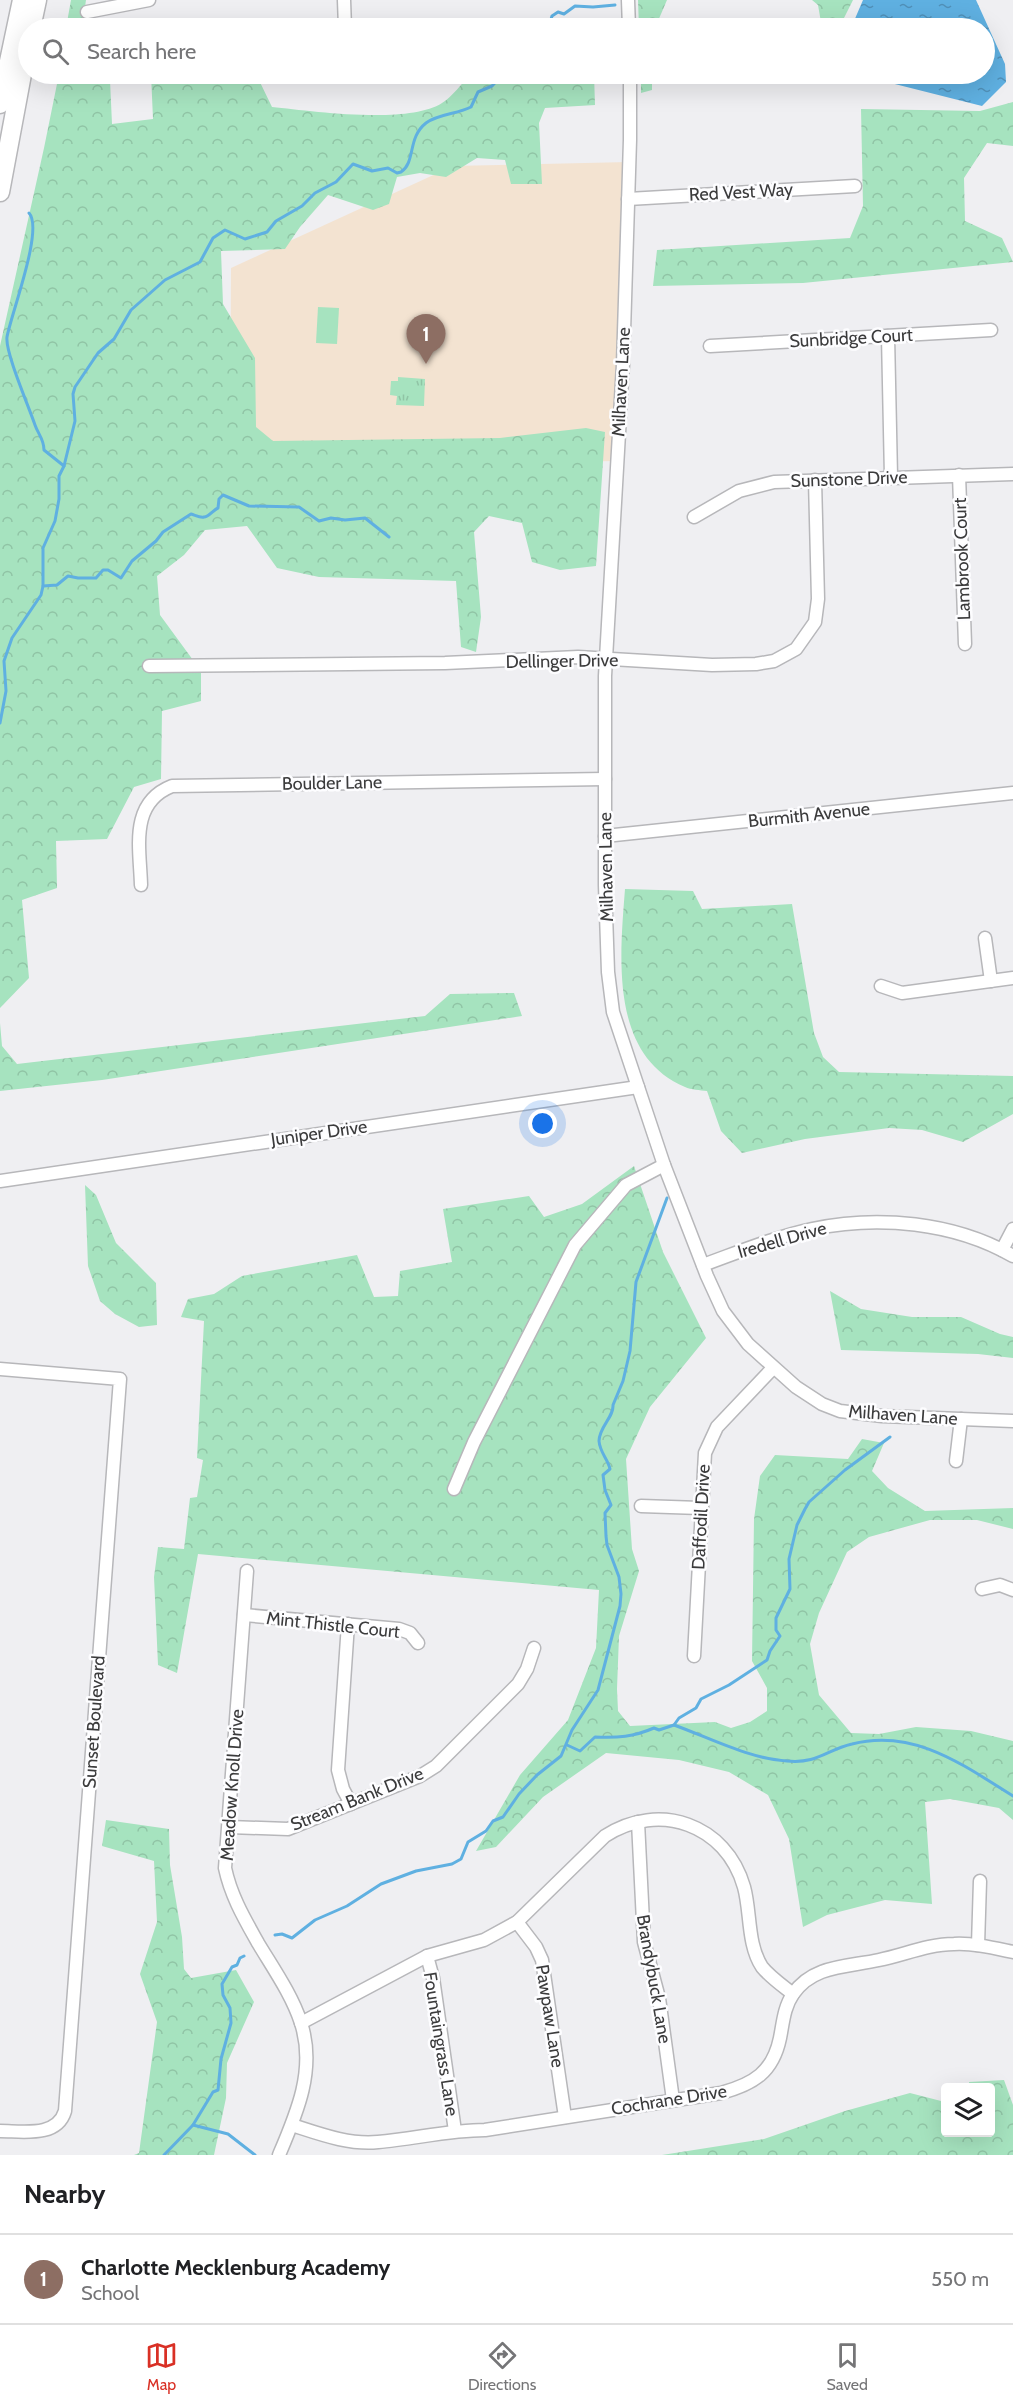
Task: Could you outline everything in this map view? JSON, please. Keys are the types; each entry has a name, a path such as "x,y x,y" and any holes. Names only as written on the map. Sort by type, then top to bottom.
{"highway":[{"path":"18,18 22,0"},
{"path":"33,18 37,0"},
{"path":"0,104 18,19"},
{"path":"0,192 20,84"}],"street":[{"path":"87,12 149,0"},
{"path":"344,0 345,18"},
{"path":"628,0 629,18"},
{"name":"Milhaven Lane","path":"630,84 621,401 606,658 604,779 610,999 618,1031 664,1165 723,1311 735,1329 773,1368 822,1404 840,1411 882,1416 1013,1421"},
{"name":"Red Vest Way","path":"628,199 855,186"},
{"name":"Sunbridge Court","path":"710,345 991,330"},
{"path":"888,336 891,477"},
{"name":"Sunstone Drive","path":"694,517 721,500 754,486 774,482 1013,474"},
{"name":"Lambrook Court","path":"959,475 965,644"},
{"name":"Dellinger Drive","path":"149,666 433,663 578,657 687,664 756,664 774,661 796,649 810,632 818,611 815,480"},
{"name":"Boulder Lane","path":"141,885 141,818 149,802 172,786 604,779"},
{"name":"Burmith Avenue","path":"605,836 1013,793"},
{"path":"985,938 991,981"},
{"path":"881,986 902,993 1013,978"},
{"name":"Juniper Drive","path":"0,1181 638,1087"},
{"path":"454,1489 474,1442 575,1245 626,1185 664,1165"},
{"name":"Iredell Drive","path":"703,1265 811,1229 865,1222 927,1227 976,1239 1007,1253 1013,1230"},
{"name":"Daffodil Drive","path":"694,1656 702,1467 705,1453 713,1433 773,1368"},
{"name":"Sunset Boulevard","path":"0,1369 120,1378 65,2111 59,2123 51,2129 0,2131"},
{"path":"956,1461 961,1419"},
{"path":"641,1506 700,1508"},
{"name":"Meadow Knoll Drive","path":"247,1571 225,1868 235,1902 292,2002 301,2024 305,2044 306,2076 292,2125 279,2155"},
{"path":"982,1589 1000,1585 1013,1590"},
{"name":"Mint Thistle Court","path":"244,1615 399,1629 410,1633 418,1643"},
{"path":"348,1624 338,1770 343,1789 351,1804"},
{"name":"Stream Bank Drive","path":"229,1827 288,1829 420,1776 436,1766 518,1684 527,1669 534,1648"},
{"path":"301,2024 427,1956 484,1940 518,1922 605,1836 619,1827 655,1818 680,1821 719,1842 738,1871 744,1886 755,1953 762,1967 793,1994"},
{"name":"Brandybuck Lane","path":"638,1822 644,1942 659,1998 673,2100"},
{"path":"978,1945 980,1881"},
{"name":"Pawpaw Lane","path":"518,1922 536,1947 542,1960 565,2117"},
{"name":"Cochrane Drive","path":"292,2125 333,2138 378,2142 455,2131 485,2130 722,2093 743,2087 766,2070 774,2056 785,2013 793,1994 810,1976 834,1966 879,1960 939,1945 978,1945 1013,1952"},
{"name":"Fountaingrass Lane","path":"427,1956 433,1978 455,2131"}],"shaded area":[{"path":"629,162 617,461 230,467 231,268 453,166"}],"green space":[{"path":"71,0 86,0 83,18 68,18"},
{"path":"638,0 667,0 659,18 639,18"},
{"path":"812,0 853,0 844,18 820,18 818,5"},
{"path":"57,84 110,84 112,124 153,119 151,84 261,84 272,107 384,115 427,110 442,103 462,84 594,84 595,105 545,108 539,123 542,184 511,184 505,160 477,158 446,177 420,173 397,177 389,204 373,210 328,195 300,227 285,249 221,251 223,304 255,358 256,427 273,441 500,438 586,428 605,432 596,566 560,570 532,562 522,523 489,516 474,532 481,617 476,652 461,647 456,581 319,577 277,568 247,526 205,530 184,555 157,576 160,615 201,671 201,701 162,711 161,779 134,787 107,839 56,841 57,888 22,900 29,978 0,1008 0,346"},
{"path":"641,84 652,84 652,90 641,93"},
{"path":"1013,102 1013,146 987,143 964,178 965,221 1002,238 1013,262 803,283 653,286 657,250 850,238 863,206 861,109 980,111"},
{"path":"318,307 339,308 337,344 316,343"},
{"path":"398,377 425,379 424,406 396,405 397,396 390,395 391,381 398,381"},
{"path":"625,889 693,891 702,909 792,904 814,1033 823,1057 839,1072 1013,1076 1013,1114 963,1142 922,1130 889,1128 805,1139 742,1153 721,1131 707,1091 687,1088 660,1072 643,1052 631,1028 622,973"},
{"path":"514,993 522,1016 102,1080 0,1091 0,1023 2,1046 17,1064 425,1016 450,994"},
{"path":"634,1166 663,1252 706,1338 650,1407 626,1459 632,1549 639,1571 619,1636 617,1689 618,1711 630,1726 715,1722 731,1728 750,1722 767,1711 767,1688 752,1661 754,1519 760,1476 775,1455 848,1459 862,1439 884,1443 872,1471 888,1488 925,1511 1013,1508 1013,1529 977,1520 930,1520 869,1537 847,1552 819,1613 810,1644 819,1695 851,1733 879,1734 916,1727 971,1731 1013,1741 1013,1820 999,1808 950,1799 925,1802 932,1904 885,1900 827,1915 803,1927 789,1839 768,1795 729,1772 679,1760 606,1753 543,1797 496,1847 476,1851 520,1775 568,1720 596,1648 599,1590 198,1554 177,1673 158,1665 154,1577 158,1547 184,1549 190,1498 197,1497 203,1460 197,1458 204,1321 181,1317 188,1299 214,1294 242,1276 357,1255 374,1297 398,1296 400,1271 452,1262 443,1209 529,1196 544,1217 582,1204"},
{"path":"85,1185 96,1195 116,1243 156,1283 157,1325 139,1327 115,1314 100,1301 88,1266"},
{"path":"830,1291 861,1309 912,1317 961,1317 1000,1334 1013,1337 1013,1358 978,1354 841,1350"},
{"path":"106,1820 169,1829 170,1865 182,1937 184,1969 191,1978 236,1970 254,2002 227,2063 226,2098 214,2155 134,2155 139,2153 157,2022 140,1974 157,1922 154,1861 102,1846"},
{"path":"1004,2080 1013,2105 1013,2155 662,2155 764,2139 845,2111 910,2093 941,2101 941,2137 995,2137 995,2083 969,2082"}],"water":[{"path":"863,0 976,0 984,18 855,18"},
{"path":"995,42 1005,64 1006,82 982,106 895,84 995,84"}],"waterway":[{"path":"551,18 558,12 564,14 575,6 615,5"},
{"path":"0,723 6,691 4,661 12,638 41,595 43,548 55,521 59,499 59,476 64,466 75,421 73,394 75,387 98,353 114,339 131,310 165,280 200,262 213,238 225,230 245,239 267,232 276,221 302,206 315,193 336,182 353,164 372,171 388,168 397,173 401,172 409,162 416,136 426,123 471,107 478,92 494,84"},
{"path":"29,213 33,222 30,253 7,344 13,367 44,450 64,466"},
{"path":"43,586 57,585 68,576 96,578 103,570 108,570 121,578 132,561 163,532 191,514 201,517 208,516 218,508 219,499 223,495 249,506 299,507 319,521 331,518 345,520 365,518 389,537"},
{"path":"275,1935 282,1934 292,1938 315,1920 347,1906 381,1884 416,1871 452,1864 461,1859 468,1842 486,1831 493,1821 503,1817 519,1794 537,1775 561,1756 572,1730 598,1690 620,1606 621,1594 619,1577 607,1545 605,1513 611,1505 605,1490 603,1475 610,1469 599,1441 623,1381 630,1351 636,1282 667,1198"},
{"path":"567,1745 580,1751 595,1737 625,1736 674,1725 679,1718 696,1708 701,1699 729,1685 767,1660 780,1636 776,1630 776,1618 790,1589 789,1559 797,1525 805,1509 809,1502 845,1470 890,1437"},
{"path":"674,1725 744,1752 787,1761 807,1760 852,1744 875,1740 917,1745 956,1762 1013,1796"},
{"path":"164,2155 193,2125 213,2092 218,2090 221,2059 231,2023 230,2008 223,1995 222,1984 232,1967 237,1965 240,1958 244,1956"},
{"path":"193,2125 228,2134 255,2155"}],"place":[{"name":"Charlotte Mecklenburg Academy","path":"426,364"}]}
